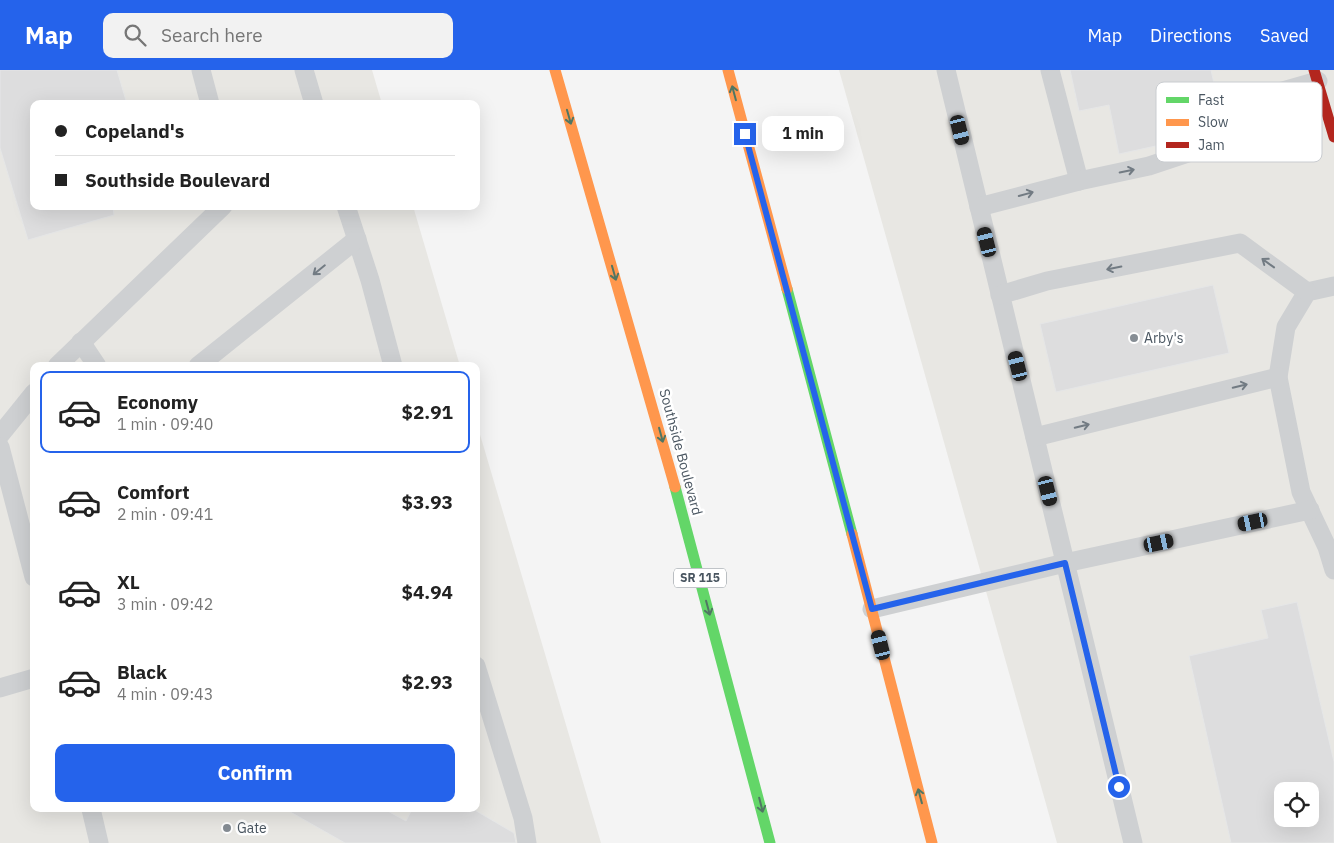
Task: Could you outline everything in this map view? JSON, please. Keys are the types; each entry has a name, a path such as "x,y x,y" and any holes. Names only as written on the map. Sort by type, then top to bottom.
{"main road":[{"name":"Southside Boulevard","path":"556,70 650,397 741,725 770,843"},
{"path":"728,70 872,609 932,843"},
{"path":"1322,96 1334,137"}],"lane":[{"path":"201,70 209,100"},
{"path":"304,70 313,100"},
{"path":"946,70 1133,843"},
{"path":"1050,70 1079,181"},
{"path":"1302,82 1316,76"},
{"path":"979,207 1161,162"},
{"path":"61,362 219,210"},
{"path":"347,210 392,362"},
{"path":"203,362 357,239"},
{"path":"1000,295 1048,281 1240,243 1307,292"},
{"path":"1334,286 1307,292 1286,327 1278,377 1302,492 1327,547 1334,570"},
{"path":"81,342 94,362"},
{"path":"1035,437 1278,377"},
{"path":"0,435 30,398"},
{"path":"1,453 30,562"},
{"path":"872,609 1065,563 1310,510"},
{"path":"0,688 30,679"},
{"path":"480,679 523,818 527,843"},
{"path":"92,812 99,843"}],"shaded area":[{"path":"0,70 372,70 381,100 30,100 30,210 414,210 459,362 30,362 30,812 480,812 480,435 601,843 0,843"},
{"path":"839,70 1334,70 1334,843 1057,843"}],"building":[{"path":"0,70 117,70 126,100 30,100 30,210 113,210 114,215 28,240 0,148"},
{"path":"1070,70 1211,70 1214,82 1156,82 1156,146 1119,154 1109,105 1079,111"},
{"name":"Arby's","path":"1213,285 1229,353 1056,392 1040,324"},
{"path":"1297,602 1334,762 1334,843 1231,843 1189,656 1268,638 1261,610"},
{"name":"Gate","path":"290,812 390,812 406,821 410,812 478,812 514,833 516,843 345,843"}],"traffic: fast":[{"path":"787,289 852,534"},
{"path":"675,487 770,843"}],"traffic: slow":[{"path":"555,70 675,487"},
{"path":"728,70 787,289"},
{"path":"852,534 932,843"}],"traffic: jam":[{"path":"1314,70 1318,82"},
{"path":"1322,97 1334,137"}],"place":[{"name":"Arby's","path":"1134,338"},
{"name":"Gate","path":"227,828"}],"route":[{"path":"745,134 872,609 1065,563 1119,787"}]}
